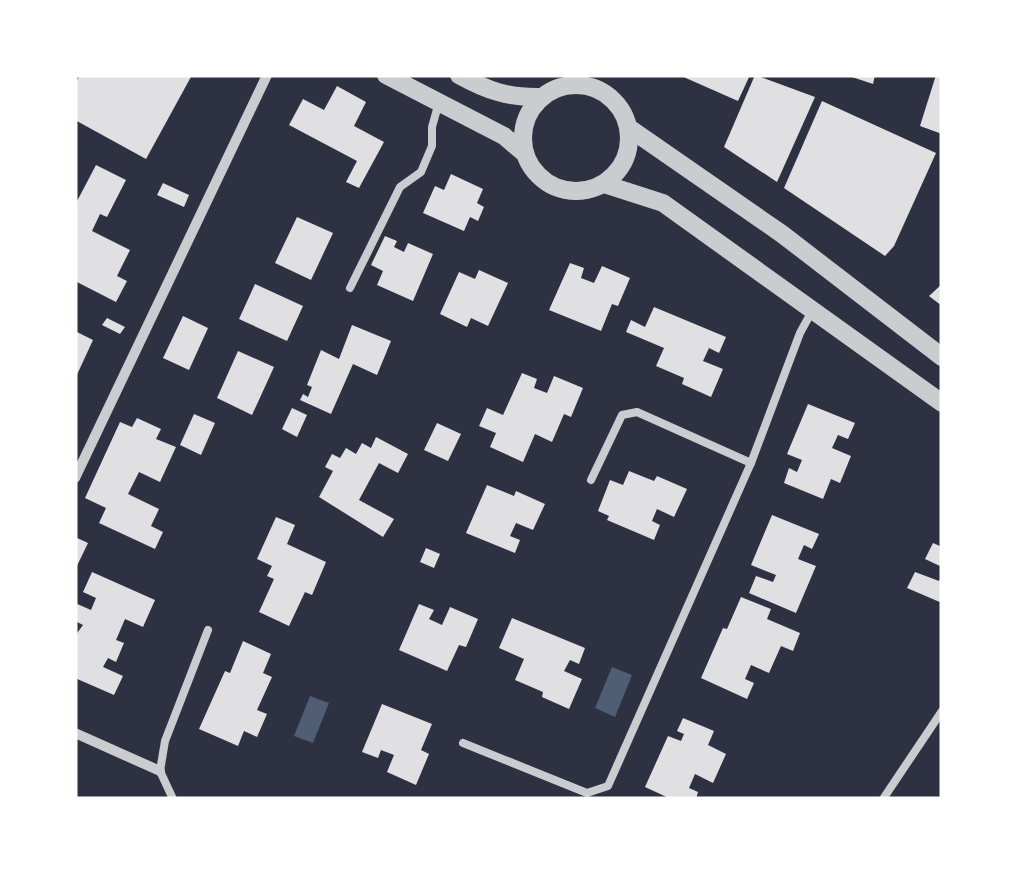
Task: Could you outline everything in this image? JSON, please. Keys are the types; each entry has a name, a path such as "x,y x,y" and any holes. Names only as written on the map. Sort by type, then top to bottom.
{"street":[{"path":"75,478 267,75"},
{"path":"386,75 504,136 524,153 547,184 576,192 604,184 620,170 629,150 629,128 610,97 575,80 542,97 529,113 523,132 524,153"},
{"path":"460,75 490,92 512,98 542,97"},
{"path":"629,128 782,234 942,357"},
{"path":"604,184 663,202 942,403"},
{"path":"75,733 160,771"}],"lane":[{"path":"350,288 400,187 421,172 432,146 439,102"},
{"path":"463,743 587,794 608,786 752,463 800,333 813,309"},
{"path":"591,480 622,415 637,412 752,463"},
{"path":"173,799 160,771 165,740 208,630"},
{"path":"883,799 942,711"}],"water":[{"path":"612,667 632,675 615,717 595,708"},
{"path":"310,696 329,703 313,743 294,736"}],"building":[{"path":"80,75 192,75 146,159 75,120 75,84"},
{"path":"679,75 750,75 738,101"},
{"path":"755,75 815,97 777,182 724,147"},
{"path":"846,75 875,75 873,84"},
{"path":"936,75 942,75 942,134 920,126"},
{"path":"337,86 366,102 354,126 384,142 359,188 346,182 357,161 289,125 303,99 324,110"},
{"path":"822,101 936,153 894,246 885,256 784,188"},
{"path":"96,165 126,180 107,217 100,214 92,231 130,250 117,276 127,281 116,302 75,281 75,205"},
{"path":"451,174 483,189 477,203 484,207 478,221 470,217 464,231 423,213 435,186 444,190"},
{"path":"163,183 189,195 184,207 157,195"},
{"path":"297,217 333,233 311,280 275,263"},
{"path":"385,236 397,241 394,247 404,252 408,243 433,254 413,301 377,285 383,271 371,265"},
{"path":"570,263 584,268 581,278 594,283 602,266 630,278 618,306 612,304 601,331 549,310"},
{"path":"479,270 508,283 488,326 471,318 467,327 440,314 459,272 475,279"},
{"path":"255,284 303,306 287,341 239,319"},
{"path":"942,284 942,306 929,296"},
{"path":"654,307 726,337 719,353 709,348 703,361 723,369 711,397 682,384 684,378 656,366 664,348 626,332 631,320 645,327"},
{"path":"183,316 208,328 189,370 163,358"},
{"path":"107,318 125,327 120,334 102,325"},
{"path":"352,325 391,341 377,375 353,364 331,414 300,400 303,394 308,397 312,387 307,385 321,350 339,359"},
{"path":"75,331 93,340 75,379"},
{"path":"238,351 274,367 252,415 217,398"},
{"path":"522,373 537,379 534,388 547,393 554,376 583,388 571,417 564,414 552,442 535,434 523,462 490,447 496,433 479,426 487,408 503,415"},
{"path":"808,404 855,423 848,439 838,435 832,448 851,456 840,483 831,479 823,499 784,483 789,468 797,472 802,460 787,454"},
{"path":"292,408 307,415 297,437 282,429"},
{"path":"194,414 215,423 201,455 180,445"},
{"path":"137,418 161,429 156,439 176,447 160,482 139,472 128,494 159,509 151,526 163,532 155,549 99,523 106,508 85,498 120,422 132,427"},
{"path":"437,423 461,434 448,461 424,450"},
{"path":"376,437 408,454 398,473 379,463 359,500 394,519 383,537 319,497 333,471 325,467 332,454 340,458 346,448 356,454 362,443 371,448"},
{"path":"629,471 654,481 657,476 687,489 674,517 657,509 652,521 660,525 654,540 607,520 609,516 598,511 610,480 623,485"},
{"path":"487,485 514,496 516,491 545,504 533,530 516,523 510,536 520,540 515,553 466,533"},
{"path":"772,515 819,534 812,549 804,545 798,559 816,566 796,613 749,593 756,576 773,582 776,575 751,565"},
{"path":"276,517 295,525 287,544 326,562 312,595 305,592 289,626 259,612 274,579 267,576 272,566 257,559"},
{"path":"75,537 88,543 75,570"},
{"path":"933,543 942,547 942,567 925,559"},
{"path":"426,548 440,554 434,568 420,562"},
{"path":"92,572 155,600 143,627 125,619 116,640 124,643 116,662 108,658 103,667 123,676 114,695 75,678 75,636 83,625 75,621 75,603 91,610 96,598 83,592"},
{"path":"915,572 939,581 942,576 942,603 907,588"},
{"path":"741,597 771,609 767,619 800,633 793,651 781,646 769,673 751,665 745,679 754,683 747,699 701,678"},
{"path":"419,604 434,610 429,619 442,625 450,607 478,619 466,647 459,645 447,671 399,650"},
{"path":"512,618 585,648 579,664 570,660 564,671 582,679 569,709 515,680 524,659 499,648"},
{"path":"243,641 271,654 263,673 272,677 257,710 267,714 257,737 244,731 238,746 199,729"},
{"path":"382,704 432,724 421,750 429,754 416,785 387,772 394,755 381,750 378,758 362,752"},
{"path":"683,718 714,731 708,745 726,754 713,783 695,774 689,788 698,792 696,799 671,799 645,787 668,736 681,741 684,734 677,731"}]}
